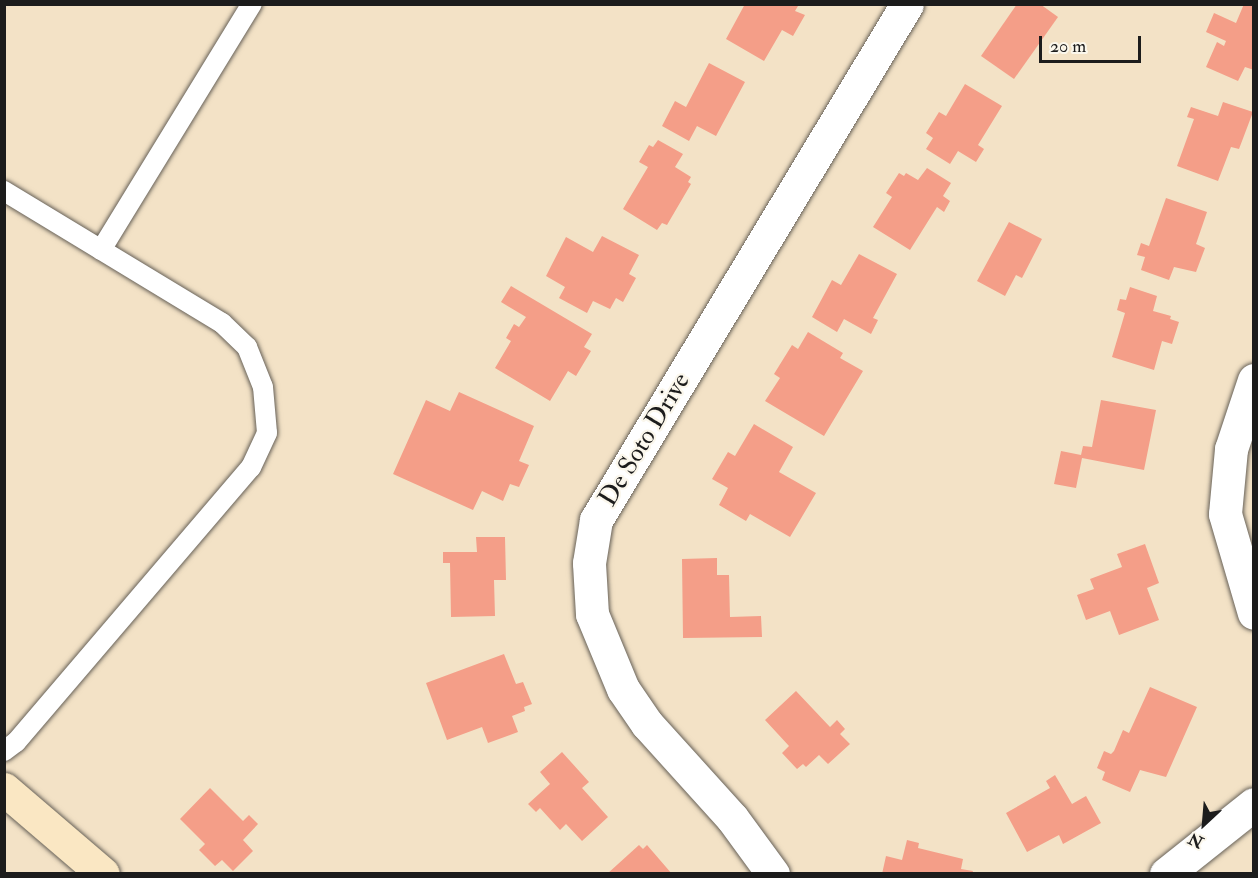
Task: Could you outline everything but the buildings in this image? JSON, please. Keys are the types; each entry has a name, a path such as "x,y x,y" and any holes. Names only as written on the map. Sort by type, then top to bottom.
{"street":[{"name":"De Soto Drive","path":"773,873 732,818 647,724 623,689 592,614 589,563 596,520 906,4"},
{"path":"1254,380 1232,449 1225,514 1254,614"},
{"path":"4,789 103,873"},
{"path":"1166,873 1254,804"}],"lane":[{"path":"102,250 252,4"},
{"path":"4,191 222,323 247,347 264,387 267,433 251,467 16,742 4,751"}]}
